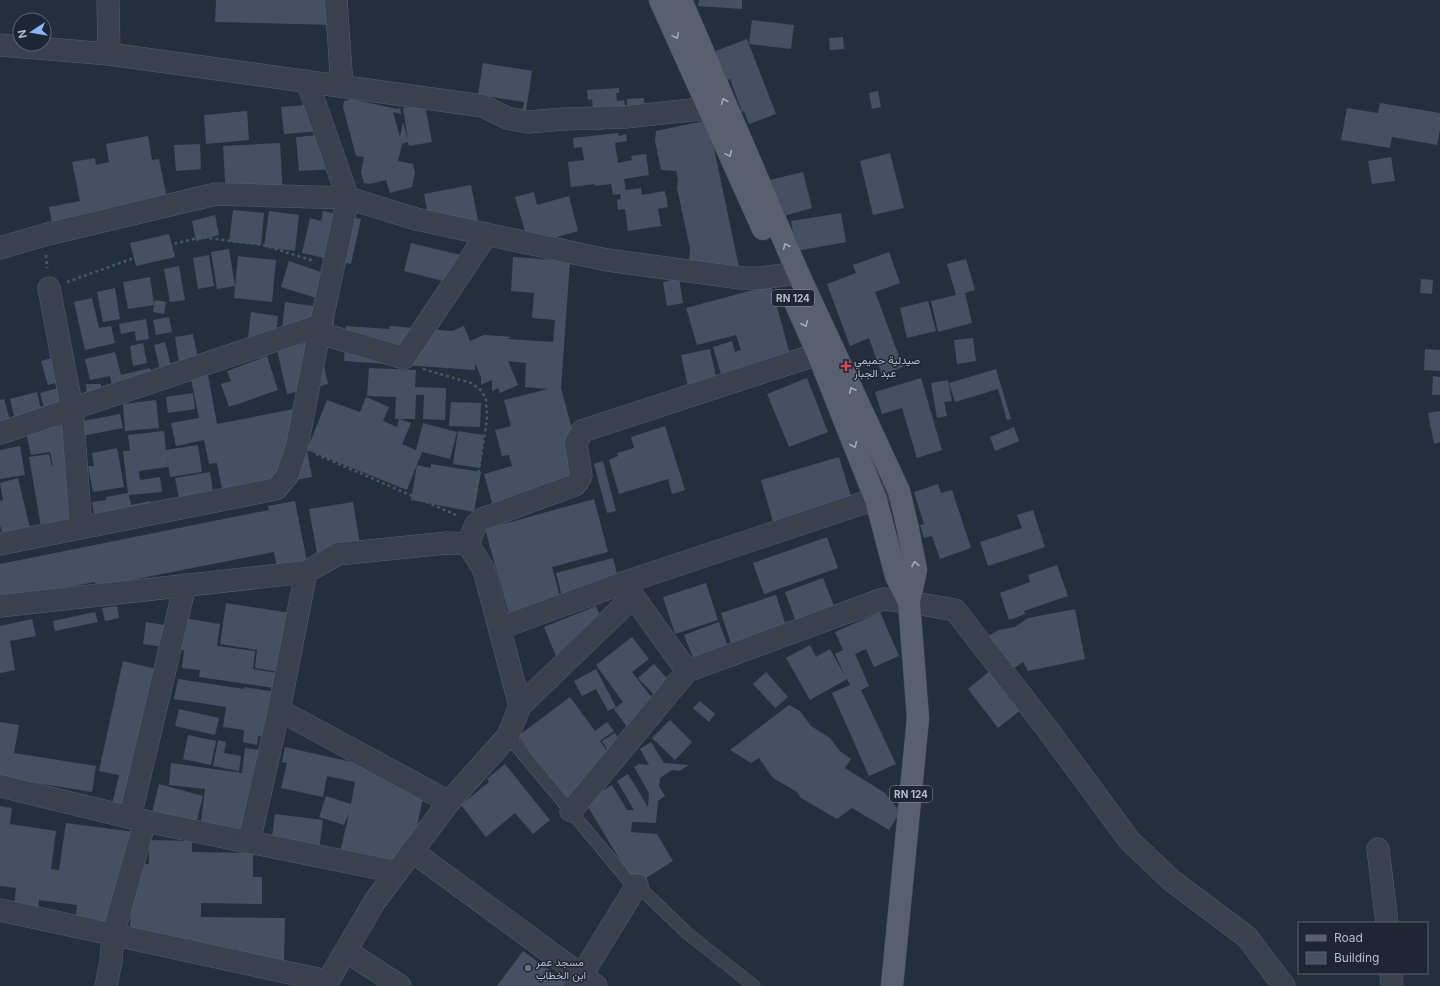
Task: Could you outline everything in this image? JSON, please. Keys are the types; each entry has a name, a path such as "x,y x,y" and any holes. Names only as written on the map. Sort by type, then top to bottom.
{"main road":[{"name":"RN 124","path":"660,0 709,108 899,492 908,529 916,570 909,602 918,718 892,986"},
{"name":"RN 124","path":"681,0 791,274 818,354 876,500 896,576 909,602"}],"street":[{"path":"108,0 109,54"},
{"path":"336,0 342,86"},
{"path":"0,45 109,54 484,106 507,118 528,122 626,117 709,108"},
{"path":"0,544 276,489 287,476 297,446 348,198 307,81"},
{"path":"0,248 44,235 216,194 348,198 416,219 607,260 741,278 762,278 791,274"},
{"path":"0,433 320,329 404,358 487,234"},
{"path":"49,288 72,409 81,528"},
{"path":"468,544 479,522 575,485 581,476 576,443 582,431 818,354"},
{"path":"500,628 628,590 899,492"},
{"path":"0,606 306,572 338,554 446,543 468,544"},
{"path":"468,544 484,570 520,706"},
{"path":"249,842 279,710 306,572"},
{"path":"106,986 111,961 113,935 185,585"},
{"path":"628,590 687,671"},
{"path":"0,910 326,983 375,900 449,802 508,736 520,706 628,590"},
{"path":"570,811 687,671 883,599 955,610 1048,730 1129,840 1171,880 1247,937 1274,983"},
{"path":"279,710 449,802"},
{"path":"0,786 138,819 397,872"},
{"path":"1378,849 1387,922"},
{"path":"412,851 584,982 637,885"},
{"path":"346,951 400,986"},
{"path":"1391,974 1392,986"}],"lane":[{"path":"508,736 628,880 637,885 687,933 754,986"}],"path":[{"path":"44,235 49,288 173,244 201,236 263,245 333,267"},
{"path":"404,358 414,366 471,383 482,391 486,400 487,419 475,495 479,522"},
{"path":"297,446 479,522"}],"building":[{"path":"216,0 338,0 337,25 215,22"},
{"path":"699,0 742,0 742,9 698,6"},
{"path":"752,20 794,25 791,49 749,44"},
{"path":"843,37 844,49 830,50 829,38"},
{"path":"747,39 776,114 749,124 744,111 742,112 730,79 719,83 708,54"},
{"path":"483,63 532,71 525,118 521,118 524,102 478,95"},
{"path":"619,88 619,93 616,93 617,101 624,100 625,106 627,106 627,99 644,98 645,126 595,130 592,99 588,100 587,90"},
{"path":"878,91 881,107 872,109 869,93"},
{"path":"351,99 397,109 400,108 401,114 393,112 400,137 403,122 408,140 403,108 425,105 432,142 409,146 408,142 402,144 398,161 413,164 415,173 412,187 390,193 386,180 370,184 364,183 361,172 364,157 356,156 343,107 344,101"},
{"path":"1380,103 1440,113 1440,130 1437,145 1392,137 1390,148 1341,140 1347,108 1378,113"},
{"path":"318,104 320,131 284,134 281,107"},
{"path":"247,111 249,140 206,144 204,115"},
{"path":"708,120 739,267 689,262 690,249 677,188 678,180 676,171 661,170 655,141 656,131"},
{"path":"618,133 619,136 626,134 627,141 615,143 618,163 632,160 631,156 646,154 649,175 624,179 626,190 641,188 642,195 665,191 668,207 658,209 661,226 628,231 625,209 618,210 617,200 621,199 620,194 613,195 611,184 571,187 568,162 584,160 582,147 574,148 573,138"},
{"path":"334,134 336,169 299,171 296,137"},
{"path":"148,136 152,160 159,159 169,208 55,237 49,207 80,201 72,162 95,158 96,165 109,162 106,144"},
{"path":"280,143 283,194 226,197 223,146"},
{"path":"200,144 201,169 176,171 174,145"},
{"path":"890,153 904,208 873,215 860,161"},
{"path":"1391,157 1395,181 1372,184 1368,161"},
{"path":"803,172 812,208 780,217 770,180"},
{"path":"471,185 478,220 431,229 424,194"},
{"path":"534,192 537,205 569,196 578,231 529,245 515,197"},
{"path":"233,210 264,213 261,245 229,242"},
{"path":"269,211 299,215 295,251 264,247"},
{"path":"323,211 361,219 351,264 302,253 310,218 321,221"},
{"path":"841,213 846,242 796,251 791,221"},
{"path":"215,215 219,235 196,241 192,221"},
{"path":"169,234 175,257 136,266 130,243"},
{"path":"411,243 473,258 466,287 404,271"},
{"path":"229,249 235,286 217,289 211,252"},
{"path":"889,252 900,283 875,292 903,367 882,375 869,338 850,346 827,284 856,273 853,265"},
{"path":"209,255 214,286 198,289 193,258"},
{"path":"238,256 276,260 272,302 234,298"},
{"path":"513,257 570,261 561,388 588,488 495,513 484,474 512,466 509,455 502,456 495,430 511,426 504,400 548,389 525,387 526,363 508,361 518,385 500,393 498,388 492,391 492,380 481,385 481,377 475,363 475,370 344,361 346,326 389,329 390,326 452,331 464,326 470,341 484,335 512,337 507,339 553,342 555,320 532,318 534,293 511,291"},
{"path":"966,259 975,290 965,293 972,323 938,332 931,301 956,295 947,264"},
{"path":"289,261 324,273 339,274 332,337 282,330 285,302 320,307 316,298 281,287"},
{"path":"179,266 185,300 170,302 164,269"},
{"path":"150,277 154,304 155,300 166,302 164,314 153,312 154,305 128,309 123,282"},
{"path":"679,278 683,303 667,306 663,282"},
{"path":"1421,279 1433,280 1432,294 1420,293"},
{"path":"771,285 794,369 725,388 713,347 732,341 735,352 741,350 736,335 697,345 686,308"},
{"path":"115,288 120,319 103,322 97,292"},
{"path":"92,298 99,328 111,326 115,343 85,350 74,302"},
{"path":"928,301 936,331 907,338 900,308"},
{"path":"251,312 278,316 275,341 248,338"},
{"path":"169,317 172,332 156,335 153,320"},
{"path":"146,319 149,339 136,341 135,331 121,334 119,324"},
{"path":"193,334 199,364 180,367 175,337"},
{"path":"973,338 976,361 957,364 954,340"},
{"path":"318,340 328,384 287,394 277,350"},
{"path":"165,342 174,378 163,381 154,345"},
{"path":"143,343 147,363 133,366 130,346"},
{"path":"710,349 719,390 690,396 681,355"},
{"path":"1425,349 1440,350 1440,371 1424,370"},
{"path":"115,352 121,375 150,368 154,385 114,394 110,376 90,380 85,359"},
{"path":"66,354 80,410 47,419 40,393 65,386 64,381 48,385 41,361"},
{"path":"267,356 278,390 229,407 221,384 231,381 227,371"},
{"path":"369,368 416,370 415,387 446,388 445,420 423,419 424,395 416,395 415,419 395,419 396,397 367,396"},
{"path":"996,369 1011,419 1007,420 998,389 955,402 949,383"},
{"path":"208,375 217,424 299,408 312,477 223,494 217,463 209,464 204,440 176,446 171,423 199,418 191,379"},
{"path":"1433,376 1440,377 1440,395 1432,395"},
{"path":"807,378 828,432 789,447 767,394"},
{"path":"921,378 942,450 917,458 902,408 882,414 875,392"},
{"path":"948,380 952,401 944,402 947,416 937,418 931,383"},
{"path":"86,384 101,384 101,403 87,404"},
{"path":"37,392 43,418 16,424 10,399"},
{"path":"193,393 195,409 168,413 166,397"},
{"path":"366,397 389,407 383,421 397,427 399,419 411,423 402,444 416,450 423,423 457,432 450,459 422,452 407,490 307,450 327,400 360,412"},
{"path":"4,399 12,427 0,431 0,400"},
{"path":"156,400 159,428 125,431 123,404"},
{"path":"451,402 481,403 480,427 449,426"},
{"path":"1440,411 1440,442 1434,444 1428,413"},
{"path":"120,414 123,428 71,438 86,519 41,527 29,457 49,454 53,466 50,452 31,455 26,432"},
{"path":"665,426 685,490 672,494 668,479 619,494 609,460 618,456 617,453 634,448 631,437"},
{"path":"1014,427 1019,441 995,451 990,437"},
{"path":"164,431 166,450 198,445 202,472 170,477 167,458 168,467 139,471 140,480 160,477 162,492 129,495 131,505 150,501 152,509 95,519 92,502 106,500 106,497 128,493 123,451 130,451 128,435"},
{"path":"458,431 484,435 480,468 453,464"},
{"path":"20,446 25,475 0,479 0,450"},
{"path":"117,448 124,487 93,492 88,466 94,466 92,453"},
{"path":"839,457 855,509 776,532 761,480"},
{"path":"603,461 616,511 607,513 594,464"},
{"path":"431,464 481,472 474,512 411,500 417,465 431,468"},
{"path":"210,472 214,498 180,504 175,478"},
{"path":"18,478 30,528 3,535 0,525 0,501 3,500 0,483"},
{"path":"938,484 941,493 952,490 971,548 940,559 932,536 924,538 920,525 924,524 914,492"},
{"path":"594,499 608,552 552,567 563,608 511,622 485,529"},
{"path":"295,501 307,562 277,568 274,552 96,587 95,582 0,600 0,564 269,510 268,506"},
{"path":"353,502 360,545 317,553 309,509"},
{"path":"1033,510 1045,547 988,566 980,542 1022,528 1017,515"},
{"path":"827,537 838,568 764,594 753,563"},
{"path":"613,558 622,593 565,608 556,573"},
{"path":"1057,565 1068,596 1024,611 1025,614 1009,620 1000,593 1030,582 1028,575"},
{"path":"823,578 838,616 799,630 785,592"},
{"path":"706,583 718,620 675,634 663,597"},
{"path":"776,595 789,635 734,653 721,613"},
{"path":"226,603 303,615 284,740 258,736 257,745 243,742 244,730 223,727 226,707 174,699 178,679 282,693 285,673 255,668 257,650 220,644"},
{"path":"117,606 119,618 105,621 102,608"},
{"path":"596,606 606,629 556,656 544,627"},
{"path":"1075,609 1085,659 1028,671 1023,662 1005,674 983,640 998,630 1015,627 1028,618"},
{"path":"95,612 98,622 55,631 53,621"},
{"path":"880,612 899,656 874,667 866,649 855,654 869,686 861,690 896,764 869,776 832,693 850,685 847,679 810,700 786,658 810,645 816,657 830,649 845,676 835,654 843,650 835,632"},
{"path":"183,618 220,624 217,646 255,651 253,669 283,674 281,689 199,677 200,670 182,668 184,650 143,644 146,622 181,628"},
{"path":"32,619 36,636 10,641 15,670 0,673 0,626"},
{"path":"719,622 730,652 696,665 684,635"},
{"path":"632,637 649,659 632,672 652,698 644,704 655,718 633,735 614,709 623,702 596,665"},
{"path":"123,661 168,672 136,815 111,809 119,775 99,771"},
{"path":"654,664 677,689 662,703 638,678"},
{"path":"596,669 616,707 608,711 596,689 582,696 574,681"},
{"path":"991,670 1022,709 998,728 968,689"},
{"path":"766,672 788,697 775,708 753,684"},
{"path":"570,697 595,731 607,722 614,731 600,741 619,768 569,805 518,736"},
{"path":"700,701 715,714 709,722 693,708"},
{"path":"789,705 800,711 811,726 830,738 840,751 851,759 845,768 885,793 900,812 889,830 852,808 837,819 801,798 797,792 773,778 759,758 751,763 730,750"},
{"path":"179,709 219,718 215,735 175,726"},
{"path":"670,720 692,742 675,760 652,738"},
{"path":"0,722 19,725 14,753 96,766 92,792 0,777"},
{"path":"615,733 627,753 614,760 602,741"},
{"path":"188,735 216,741 211,765 183,759"},
{"path":"218,740 226,742 224,753 241,756 239,771 213,766"},
{"path":"651,742 664,763 689,765 679,771 672,770 660,778 659,786 665,796 658,801 656,823 632,822 631,832 657,834 673,861 635,885 585,802 612,785 627,810 634,810 617,781 628,774 648,807 649,793 634,767 639,764 649,765 640,749"},
{"path":"285,747 427,779 408,868 340,853 349,813 344,825 319,817 326,796 351,804 355,782 327,776 323,797 281,788 287,763 282,762"},
{"path":"245,748 274,752 262,839 200,830 205,789 169,785 171,763 242,773"},
{"path":"505,764 550,820 533,834 515,813 486,837 461,805 489,782 487,779"},
{"path":"159,784 203,796 195,828 151,817"},
{"path":"0,806 12,808 10,824 56,831 51,869 59,870 66,823 134,832 119,929 75,923 77,905 39,900 38,908 14,905 16,888 0,886"},
{"path":"275,814 323,820 319,850 271,844"},
{"path":"149,840 192,841 192,852 253,853 253,877 262,877 262,904 201,903 201,917 285,918 284,961 237,954 237,949 192,948 192,939 130,938 131,864 149,864"},
{"name":"مسجد عمر ابن الخطاب","path":"523,951 571,986 497,986"}],"place":[{"name":"صيدلية حميمي عبد الجبار","path":"846,366"},
{"name":"مسجد عمر ابن الخطاب","path":"528,968"}]}
